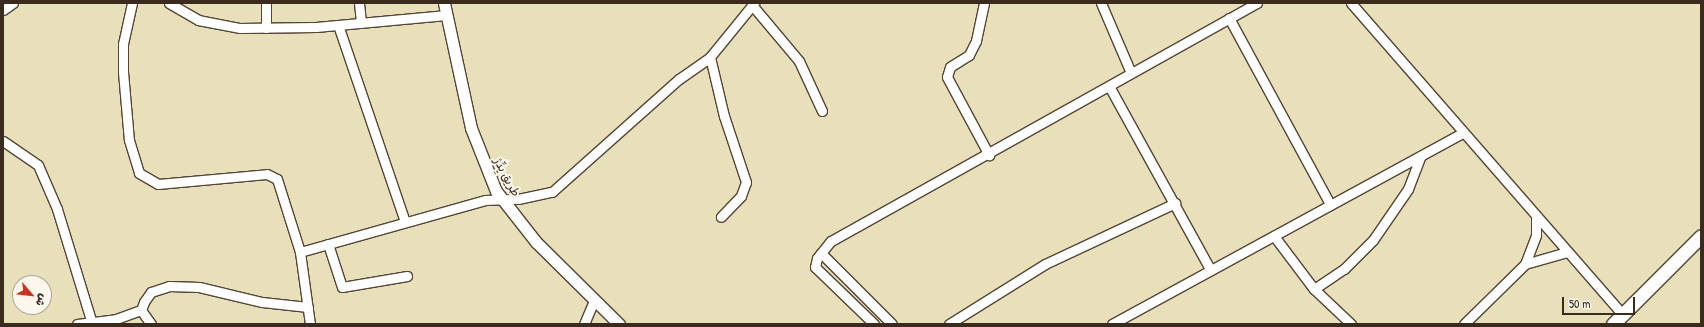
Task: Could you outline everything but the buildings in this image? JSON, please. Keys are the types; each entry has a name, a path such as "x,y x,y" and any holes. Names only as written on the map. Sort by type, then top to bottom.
{"main road":[{"path":"1613,324 1701,236"}],"street":[{"path":"3,10 13,3"},
{"path":"132,3 124,44 123,72 129,140 139,173 158,184 272,176 284,190 300,252 310,324"},
{"path":"169,3 209,23 266,28 338,25 446,15"},
{"path":"266,3 266,28"},
{"path":"359,3 361,22"},
{"name":"طريق يِدِّرْ","path":"444,3 471,128 500,197 536,242 619,324"},
{"path":"984,3 976,41 969,55 950,67 947,77 989,154"},
{"path":"1101,3 1131,73"},
{"path":"874,324 815,268 821,253 846,230 989,154 1256,3"},
{"path":"1351,3 1536,218 1622,314"},
{"path":"300,252 500,197 533,197 561,187 679,79 710,57 753,4 799,61 822,112"},
{"path":"1229,18 1330,204"},
{"path":"338,25 405,222"},
{"path":"710,57 724,116 746,182 741,196 721,217"},
{"path":"1109,86 1175,203 1210,269"},
{"path":"1112,324 1210,269 1274,236 1462,133"},
{"path":"3,141 38,165 57,209 91,320"},
{"path":"1314,289 1344,269 1373,240 1408,189 1420,157"},
{"path":"949,324 1045,264 1175,203"},
{"path":"1464,324 1525,264 1536,235 1536,218"},
{"path":"1274,236 1314,289 1351,324"},
{"path":"328,244 342,287 407,276"},
{"path":"1525,264 1567,252"},
{"path":"821,253 892,324"},
{"path":"77,324 91,320 116,319 141,310 150,292 158,288 185,286 262,302 308,307"},
{"path":"584,324 594,300"},
{"path":"141,310 151,324"}]}
